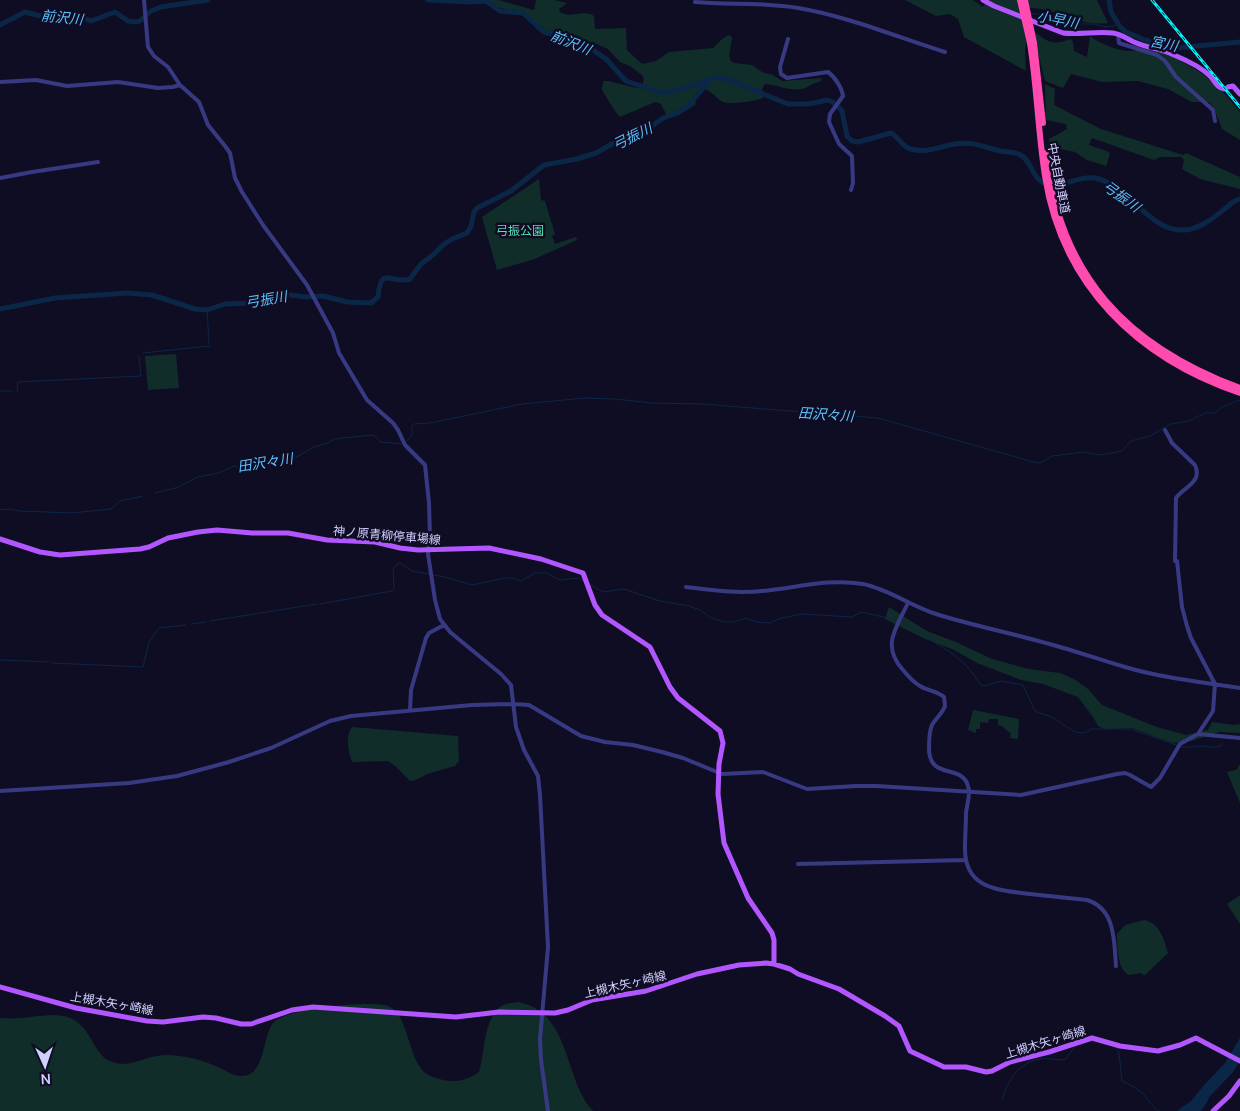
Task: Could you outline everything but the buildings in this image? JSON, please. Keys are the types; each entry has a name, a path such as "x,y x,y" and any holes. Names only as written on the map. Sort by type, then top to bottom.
{"highway":[{"name":"中央自動車道","path":"1020,0 1032,43"},
{"name":"中央自動車道","path":"1025,0 1049,175 1058,219 1068,250 1084,279 1100,302 1124,327 1150,349 1165,359 1212,382 1240,392"},
{"name":"中央自動車道","path":"1058,219 1088,277 1104,299 1126,323 1173,358 1240,388"}],"main road":[{"path":"983,0 1063,33 1097,32 1118,34 1135,43 1155,47 1185,60 1204,71 1219,88 1233,86 1240,94"},
{"name":"神ノ原青柳停車場線","path":"0,539 40,552 60,555 140,549 176,536 198,532 223,530 252,533 288,533 327,540 375,542 400,548 428,550 488,548 541,559 584,573 595,605 602,615 650,647 670,687 678,698 720,731 723,743 718,773 718,802 724,843 748,898 772,933 774,940 774,964"},
{"name":"上槻木矢ヶ崎線","path":"0,987 76,1008 147,1021 163,1022 203,1017 251,1024 292,1010 313,1007 456,1017 499,1012 541,1014 562,1012 592,1000 646,991 710,971 754,963 774,964 839,990 885,1016 899,1026 910,1051 944,1067 966,1067 986,1072 992,1071 1010,1062 1092,1038 1120,1046 1158,1050 1180,1045 1196,1038 1240,1061"},
{"path":"1213,1111 1229,1096 1240,1081"}],"street":[{"path":"144,0 148,47 154,56 168,67 180,84 199,102 208,125 230,154 234,178 263,225 307,285 333,333 339,353 366,400 392,423 398,430 405,445 425,465 429,503 430,536 428,550 437,610 444,625 507,679 512,689 516,727 524,750 538,776 540,795 548,947 541,1014 541,1060 548,1111"},
{"path":"695,2 769,4 797,7 873,28 945,52"},
{"path":"1118,34 1119,43 1157,55 1165,61 1176,77 1213,110 1215,121"},
{"path":"788,39 780,67 781,74 787,78 828,72 833,76 842,91 841,100 830,114 829,122 840,144 852,156 852,190"},
{"path":"0,82 36,80 67,86 118,82 158,88 173,87 180,84"},
{"path":"0,178 98,162"},
{"path":"0,791 132,782 177,776 271,748 330,721 372,713 472,705 514,704 529,705 581,736 662,752 690,760 718,773 763,772 807,789 870,786 1021,795 1125,773 1150,787 1160,778 1180,744 1198,734 1207,723 1213,711 1215,684 1191,638 1187,626 1182,607 1176,561 1176,498 1178,494 1191,486 1195,480 1197,468 1172,443 1165,430"},
{"path":"686,587 752,592 823,582 842,582 875,587 908,604 936,614 1041,642 1126,668 1179,679 1240,688"},
{"path":"908,604 894,633 891,646 892,653 900,667 914,682 938,692 944,697 945,706 932,726 929,737 930,759 939,769 962,776 968,784 966,860 974,877 990,888 1001,891 1087,900 1099,906 1107,914 1112,925 1116,966"},
{"path":"410,710 411,690 426,638 429,633 444,625"},
{"path":"1198,734 1240,738"},
{"path":"798,864 966,860"}],"green space":[{"path":"483,0 498,0 534,10 536,0 554,0 567,3 559,9 560,12 569,15 590,14 594,16 595,29 626,28 627,50 642,64 656,61 669,52 713,48 728,35 732,39 729,56 734,63 752,65 782,81 822,78 821,81 802,89 765,84 762,89 763,98 737,103 723,102 708,90 702,88 697,94 695,105 679,115 667,116 661,104 655,102 620,117 602,89 604,81 637,88 642,85 644,79 642,75 630,66 620,62 608,49 592,42 577,42 558,35 543,33 536,29 532,21 524,14 498,7"},
{"path":"905,0 973,0 983,7 987,0 1097,0 1108,23 1084,22 1046,10 1019,6 1027,41 1025,47 1026,71 964,37 958,19 950,14 936,16"},
{"path":"1033,31 1050,42 1071,39 1074,51 1087,57 1090,36 1116,49 1133,51 1143,46 1171,55 1203,74 1225,94 1240,112 1240,140 1222,129 1214,108 1209,102 1192,102 1168,89 1138,81 1102,82 1071,74 1063,88 1045,81"},
{"path":"1045,84 1055,89 1054,105 1101,129 1183,155 1186,153 1240,177 1240,189 1200,179 1182,169 1184,160 1181,157 1160,157 1154,160 1092,138 1089,145 1110,154 1106,166 1087,160 1075,152 1050,147 1049,139 1067,129 1066,124 1046,120"},
{"name":"弓振公園","path":"539,179 541,200 545,201 555,234 552,236 555,244 576,237 577,240 532,260 497,270 482,217"},
{"path":"176,354 179,388 148,390 145,356"},
{"path":"889,607 927,631 992,659 1029,669 1060,673 1074,679 1088,689 1102,705 1157,727 1186,735 1208,730 1212,722 1240,724 1240,733 1220,732 1191,741 1173,743 1132,728 1104,729 1098,726 1078,697 1043,684 1021,680 977,663 954,650 923,638 885,619"},
{"path":"973,710 1019,719 1018,739 1010,738 1011,734 998,725 998,719 989,719 988,723 980,722 980,729 976,729 976,733 968,730"},
{"path":"352,727 458,736 459,761 455,766 410,781 388,761 352,762 348,748 348,735"},
{"path":"1240,764 1240,803 1227,772 1236,770"},
{"path":"1240,895 1240,924 1227,904"},
{"path":"1144,920 1158,928 1168,953 1144,976 1141,973 1129,975 1120,963 1117,934 1125,925"},
{"path":"519,1002 536,1009 549,1020 558,1033 583,1098 593,1111 0,1111 0,1018 46,1015 63,1016 71,1018 78,1023 88,1034 99,1052 110,1061 124,1064 158,1056 179,1056 200,1060 241,1076 255,1070 270,1028 274,1022 282,1017 329,1007 378,1004 388,1006 399,1016 414,1055 423,1071 435,1078 457,1081 471,1077 479,1072 487,1029 494,1013 504,1005"}],"water":[{"path":"1240,1038 1240,1061 1233,1072 1196,1111 1177,1111 1191,1101 1225,1063"}],"waterway":[{"name":"前沢川","path":"0,25 25,12 48,18 79,16 91,21 115,12 128,21 136,22 140,21 151,11 161,7 208,0"},
{"name":"弓振川","path":"428,0 486,1 500,11 523,13 544,32 586,45 606,59 626,81 659,92 670,92 712,78 724,78 788,104 808,104 827,100 833,102 842,111 847,136 852,141 858,142 891,133 905,146 923,151 967,143 1019,154 1028,162 1037,177 1047,184 1059,185 1087,178 1099,179 1110,183 1149,216 1170,228 1186,230 1197,227 1240,199"},
{"name":"小早川","path":"1001,0 1019,7"},
{"name":"宮川","path":"1109,0 1111,12 1120,27 1126,32 1145,40 1176,48 1240,42"},
{"name":"小早川","path":"1031,14 1050,14 1081,24 1094,24 1106,27 1118,25"},
{"name":"弓振川","path":"0,309 55,298 127,293 152,295 195,309 207,310 225,304 252,303 282,294 306,297 323,296 347,302 371,303 378,297 379,287 384,278 410,279 421,264 443,245 467,233 477,208 511,191 544,165 577,159 596,153 612,144 645,131 663,118 675,114 689,105 710,80"},
{"path":"207,310 209,343"},
{"path":"143,353 210,346"},
{"path":"17,391 18,382 141,376 139,356"},
{"path":"0,391 12,391"},
{"name":"田沢々川","path":"407,441 412,435 412,426 414,424 430,423 522,404 585,398 615,399 878,418 1037,463 1052,456 1083,452 1100,455 1118,452 1123,450 1131,441 1150,436 1171,424 1189,421 1205,413 1215,413 1222,407 1240,400"},
{"name":"田沢々川","path":"155,493 179,487 197,477 219,473 234,466 251,467 260,462 291,460 314,447 334,439 372,435 381,442 402,444"},
{"name":"田沢々川","path":"0,510 72,513 111,509 120,501 143,496"},
{"path":"320,604 392,591 394,589 393,569 400,563 412,571 445,577 472,585 504,578 521,581 535,573 547,573 560,580 578,578 585,582"},
{"path":"591,585 603,592 624,589 660,601 689,606 700,610 711,618 724,622 733,622 746,618 756,622 770,623 781,618 803,614 852,617 861,612 897,620"},
{"path":"210,621 317,604"},
{"path":"901,621 953,654 967,666 981,685 984,686 1001,681 1023,685 1035,711 1054,718 1077,732 1082,733 1091,729 1131,729 1182,747 1213,747 1222,745"},
{"path":"191,624 206,622"},
{"path":"52,663 143,667 149,642 159,628 186,625"},
{"path":"0,660 49,662"},
{"path":"1002,1100 1007,1086 1020,1068 1040,1059 1066,1059 1075,1046"},
{"path":"1117,1047 1122,1081 1141,1092 1159,1111"},
{"path":"1195,1111 1200,1108 1206,1099"}],"railway":[{"path":"1152,0 1240,107"}]}
